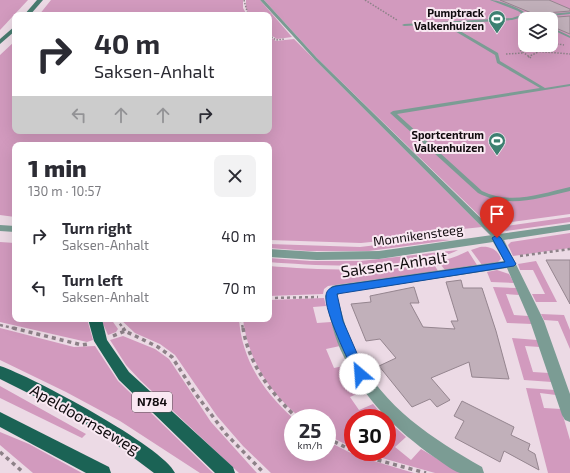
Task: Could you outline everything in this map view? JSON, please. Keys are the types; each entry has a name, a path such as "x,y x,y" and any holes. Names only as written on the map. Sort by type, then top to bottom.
{"main road":[{"path":"30,12 40,0"},
{"path":"0,42 12,31"},
{"name":"N784","path":"96,322 101,341 124,376 227,473"},
{"name":"Apeldoornseweg","path":"0,372 86,418 145,454 166,473"},
{"path":"0,418 103,473"}],"street":[{"name":"Monnikensteeg","path":"272,253 324,256 378,255 570,227"},
{"path":"0,228 12,229"},
{"path":"497,238 537,321 570,415"},
{"name":"Saksen-Anhalt","path":"476,473 441,453 409,430 383,405 366,383 355,364 337,321 331,296 336,289 509,261"}],"lane":[{"path":"262,0 296,38 497,238"},
{"path":"492,0 522,12"},
{"path":"558,14 570,13"},
{"path":"404,25 518,18"},
{"path":"444,23 497,54 498,62 544,89"},
{"path":"558,31 570,37"},
{"path":"570,85 393,113 488,198 516,199 570,189"}],"path":[{"path":"244,0 247,12"},
{"path":"366,0 404,25"},
{"path":"272,37 276,40 296,38"},
{"path":"558,44 566,45"},
{"path":"522,52 530,58"},
{"path":"528,57 538,52 570,54"},
{"path":"509,261 570,249"},
{"path":"272,298 331,296"},
{"path":"118,322 125,331 158,347 172,357 195,393 226,434 264,473"},
{"path":"242,322 246,347 256,371 274,396 288,409"},
{"path":"0,325 82,345 101,341 125,331"},
{"path":"0,452 24,473"},
{"path":"381,461 426,473"}],"shaded area":[{"path":"0,0 28,0 17,12 12,12 12,17 0,30"},
{"path":"51,0 243,0 243,8 245,12 41,12"},
{"path":"246,0 260,0 270,12 248,12"},
{"name":"Sportcentrum Valkenhuizen","path":"264,0 570,0 570,214 489,225 318,59"},
{"path":"272,14 292,37 277,39 272,36"},
{"path":"272,38 276,41 294,39 482,227 453,230 458,237 430,236 361,243 272,240 272,142 12,142 12,217 0,215 0,55 12,44 12,134 272,134"},
{"path":"570,217 570,222 507,231 493,228"},
{"path":"570,233 570,248 513,256 508,245 511,242"},
{"path":"428,239 451,240 369,251 308,251 272,248 272,244 360,247"},
{"path":"0,242 12,243 12,322 88,322 93,340 87,342 0,322"},
{"path":"480,247 493,249 498,253 501,259 498,262 482,265 471,250"},
{"path":"458,250 440,257 393,264 313,265 272,262 272,258 310,261 361,261"},
{"path":"468,251 477,265 445,270 441,265 435,266 438,271 328,286 324,289 323,294 272,296 272,266 343,270 398,268 448,259"},
{"path":"536,261 557,302 536,302 532,294 545,294 533,270 520,270 518,264"},
{"path":"497,270 509,274 514,283 491,282 487,272"},
{"path":"493,287 516,288 519,295 506,294 514,315 528,316 532,324 507,323"},
{"path":"324,298 326,306 313,307 317,323 331,322 340,346 326,349 334,368 348,365 363,391 350,397 358,409 344,409 344,444 336,440 336,409 291,409 279,398 262,374 250,348 244,322 272,322 272,300"},
{"path":"541,314 564,315 570,330 570,349 558,321 544,320"},
{"path":"102,322 113,322 118,329 116,332 108,335"},
{"path":"123,322 239,322 244,348 249,361 264,386 284,410 284,461 336,461 336,446 344,450 344,461 374,461 414,473 271,473 243,446 217,416 175,355 160,344 135,333"},
{"path":"0,328 74,347 95,346 118,381 213,473 200,473 120,421 66,392 0,360"},
{"path":"123,336 155,349 169,359 211,422 257,473 239,473 140,380 126,365 110,340"},
{"path":"512,338 537,340 540,347 525,346 533,372 549,373 552,382 524,380"},
{"path":"0,386 86,434 82,438 0,398"},
{"path":"526,388 555,390 556,395 540,393 544,408 561,409 570,440 570,473 548,473"},
{"path":"373,404 377,409 361,409"},
{"path":"396,428 406,437 396,446"},
{"path":"0,432 29,444 82,473 33,473 0,445"},
{"path":"396,448 411,460 421,449 461,473 435,473 393,461 396,461"}],"building":[{"path":"500,0 549,0 570,9 570,11 558,12 529,12"},
{"path":"570,16 570,34 558,29 558,17"},
{"path":"546,260 570,260 570,304"},
{"path":"461,280 463,288 482,288 509,379 472,377 469,362 431,378 450,400 437,407 430,399 412,407 379,366 396,358 380,339 366,341 351,304 371,302 370,296 414,287 419,303 410,303 423,327 455,329 451,321 458,321 446,282"},
{"path":"462,401 514,427 511,435 530,444 528,450 535,454 539,470 504,451 500,462 455,438 464,421 454,416"}],"place":[{"name":"Pumptrack Valkenhuizen","path":"497,34"},
{"name":"Sportcentrum Valkenhuizen","path":"497,156"}],"route":[{"path":"360,374 337,321 331,296 332,292 336,289 411,280 511,264 497,238"}]}
